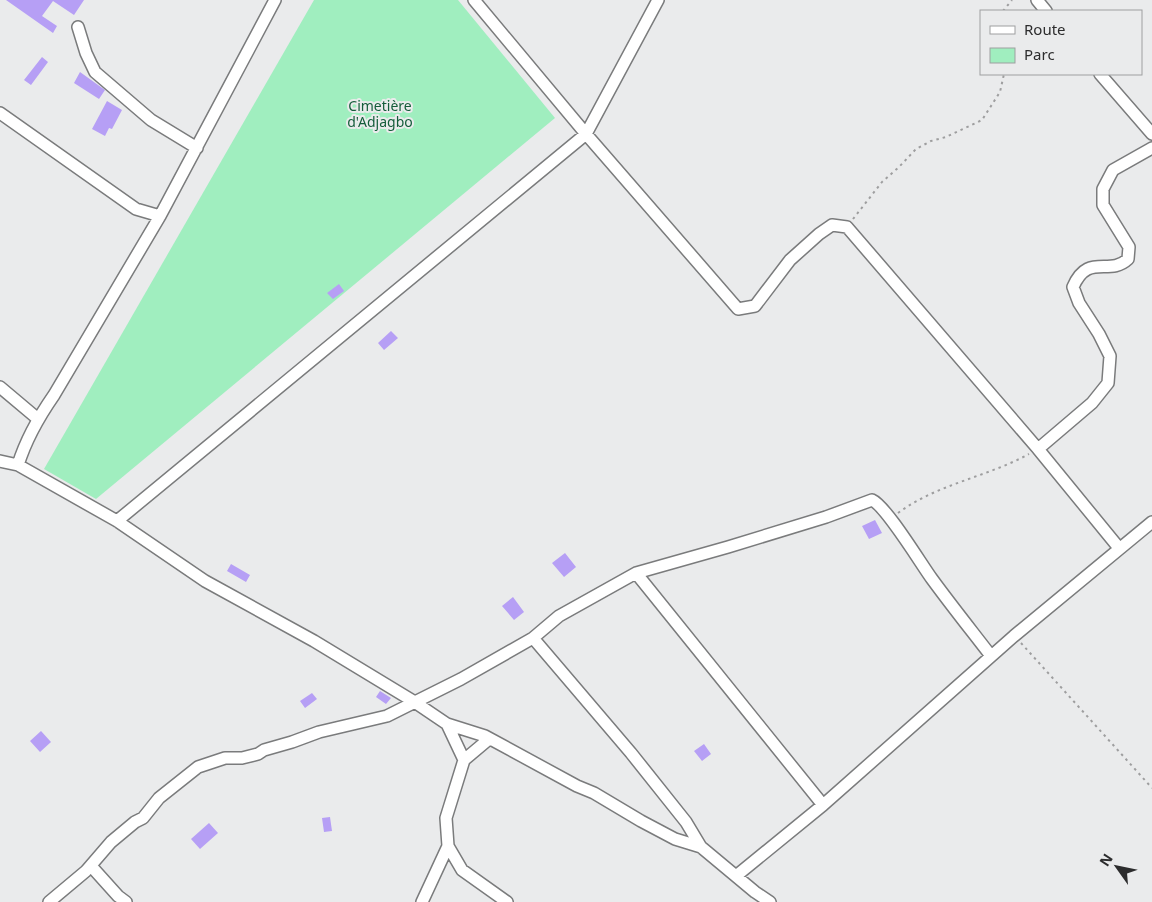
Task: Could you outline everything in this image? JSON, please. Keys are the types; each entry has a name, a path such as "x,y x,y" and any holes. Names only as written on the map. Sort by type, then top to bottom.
{"street":[{"path":"18,465 24,446 38,418 54,396 160,216 275,0"},
{"path":"474,0 586,134 738,309 754,306 790,260 818,234 832,225 847,227 1038,449 1119,548"},
{"path":"117,521 586,134 658,0"},
{"path":"1037,0 1045,10"},
{"path":"78,26 86,53 95,72 151,120 197,148"},
{"path":"1101,75 1152,134"},
{"path":"0,113 136,209 160,216"},
{"path":"1038,449 1092,403 1108,383 1110,356 1099,334 1079,303 1073,287 1078,274 1089,268 1121,266 1128,259 1129,247 1103,205 1104,188 1113,170 1152,148"},
{"path":"0,387 38,418"},
{"path":"0,462 18,465 117,521 205,581 314,641 413,701 447,724 485,736 577,786 594,793 675,839 700,847 770,902"},
{"path":"50,902 91,866 112,842 135,822 143,818 159,798 198,767 225,758 250,756 319,732 386,716 413,701 461,679 533,638 559,616 636,573 826,517 872,500 876,502 890,519 932,580 991,656"},
{"path":"736,876 823,805 1014,636 1152,522"},
{"path":"636,573 823,805"},
{"path":"533,638 631,753 686,822 700,847"},
{"path":"447,724 464,760"},
{"path":"489,739 464,760 446,818 448,846 462,870 507,902"},
{"path":"422,902 448,846"},
{"path":"91,866 118,896 126,902"}],"path":[{"path":"1004,10 1012,0"},
{"path":"847,227 882,182 899,168 916,149 982,120 1000,92 1004,75"},
{"path":"890,519 912,502 929,493 1012,463 1038,449"},
{"path":"1014,636 1152,788"}],"green space":[{"name":"Cimetière d'Adjagbo","path":"314,0 458,0 555,118 96,499 44,469"}],"building":[{"path":"6,0 84,0 74,15 53,1 42,16 57,26 53,33"},
{"path":"42,57 48,62 31,85 24,80"},
{"path":"80,72 105,90 99,99 74,83"},
{"path":"107,101 122,110 112,129 109,128 105,136 92,129"},
{"path":"339,284 344,291 333,299 327,293"},
{"path":"391,331 398,338 384,350 378,343"},
{"path":"875,520 882,533 869,539 862,526"},
{"path":"565,553 576,567 564,577 552,563"},
{"path":"231,564 250,575 246,582 227,571"},
{"path":"513,597 524,612 514,620 502,606"},
{"path":"380,691 391,698 386,704 376,697"},
{"path":"312,693 317,699 305,708 300,701"},
{"path":"41,731 51,742 40,752 30,741"},
{"path":"704,744 711,754 702,761 694,751"},
{"path":"330,817 332,831 324,832 322,818"},
{"path":"209,823 218,833 200,849 191,839"}]}
